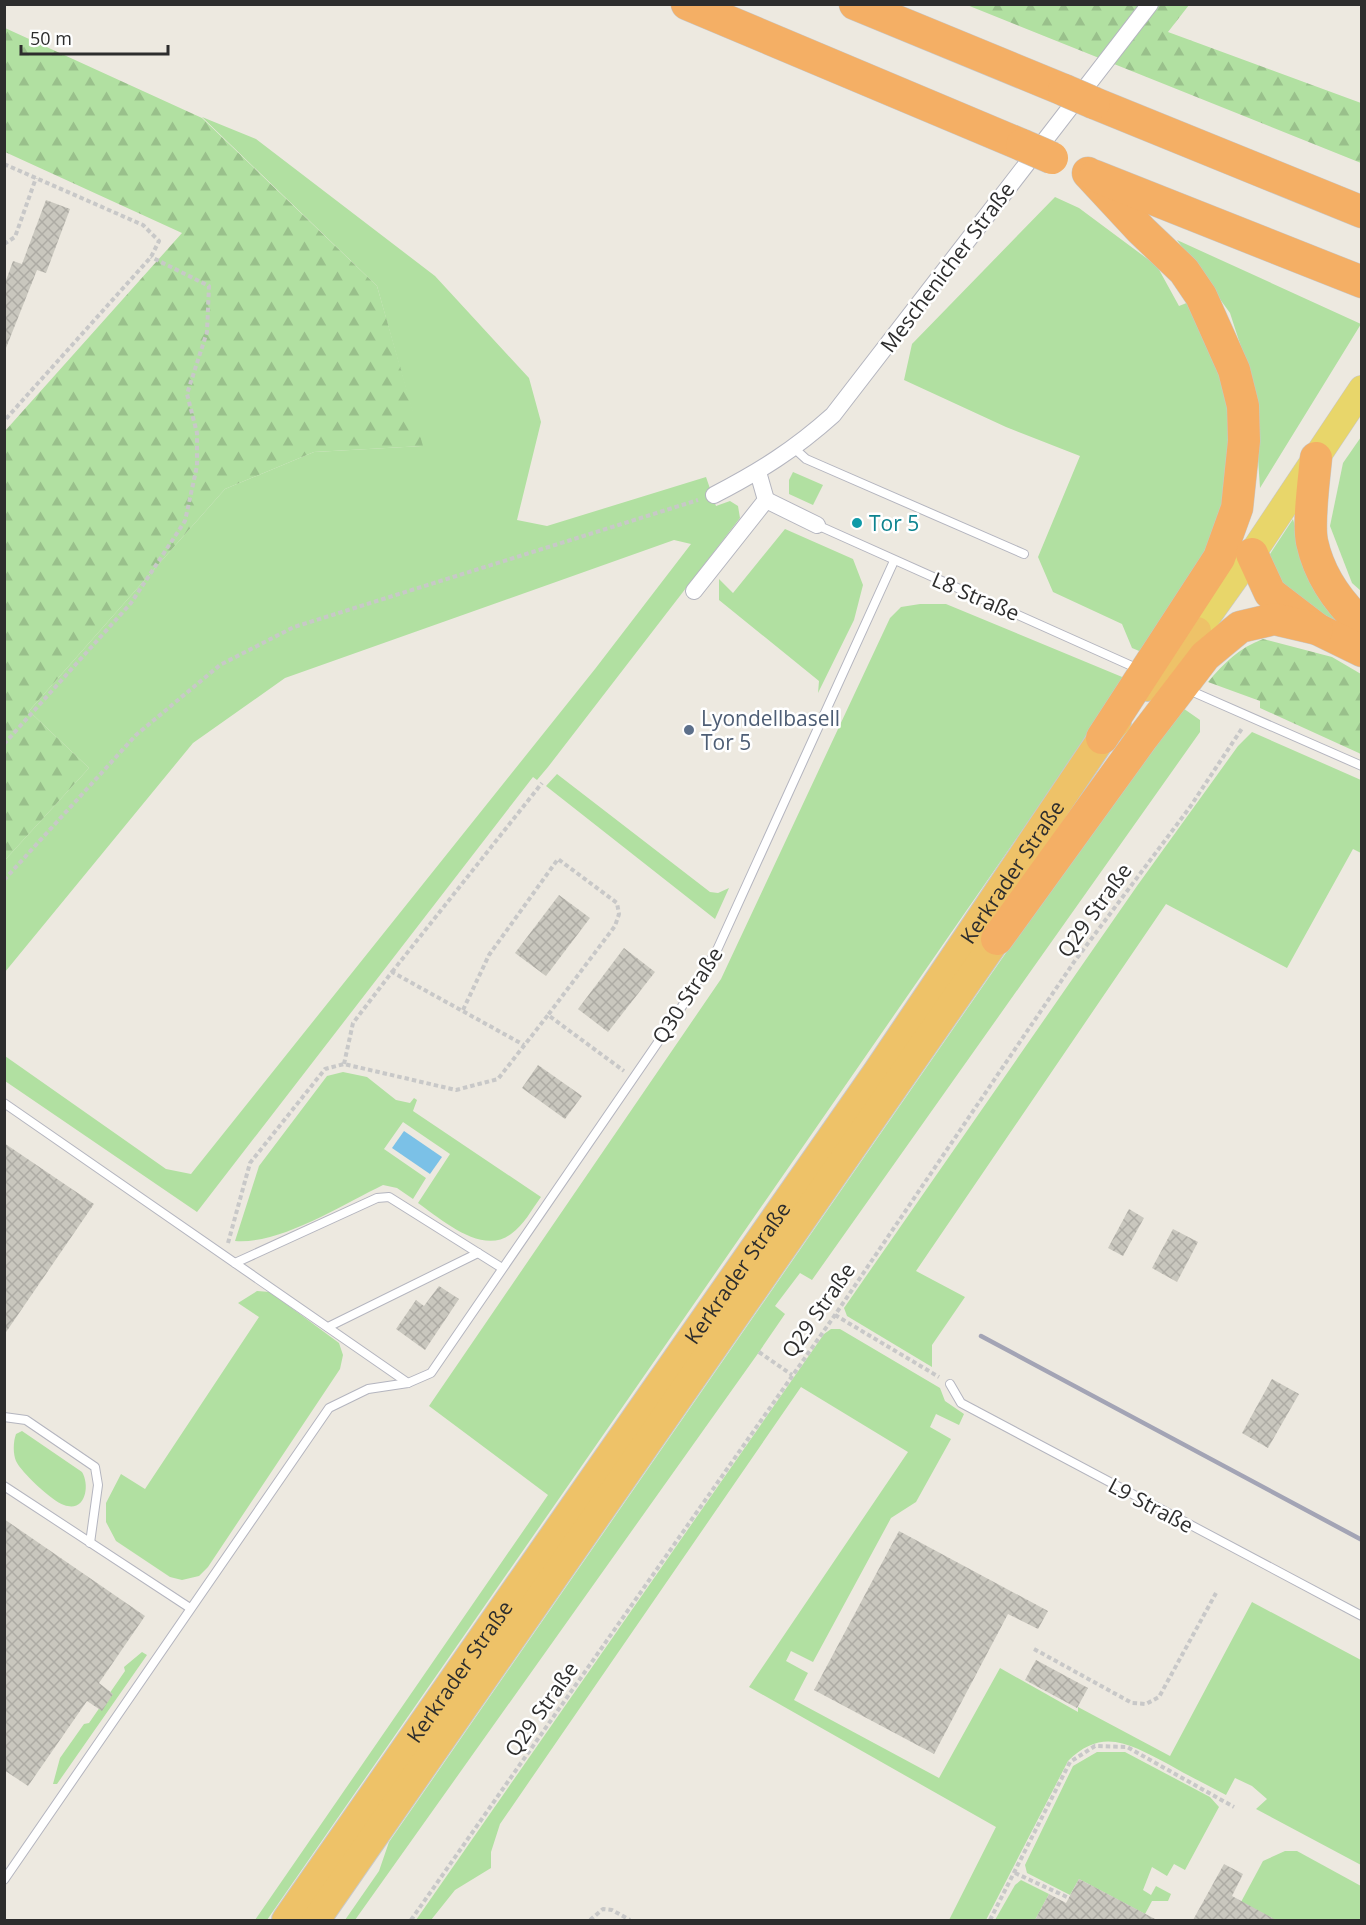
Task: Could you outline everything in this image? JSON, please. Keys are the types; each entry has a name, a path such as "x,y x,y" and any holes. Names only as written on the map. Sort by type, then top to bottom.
{"highway":[{"path":"687,4 1088,173 1358,281"},
{"path":"855,4 1362,212"},
{"path":"1088,173 1141,230 1184,271 1201,296 1234,370 1243,406 1244,441 1237,508 1219,558 1102,738"},
{"path":"1316,458 1312,540 1323,577 1349,613 1362,624"},
{"path":"1252,554 1270,592 1317,629 1362,651"},
{"path":"997,939 1143,737 1205,656 1240,627 1274,619 1317,629"},
{"name":"Kerkrader Straße","path":"286,1920 878,1072 1102,738 1197,631"},
{"name":"Kerkrader Straße","path":"316,1920 997,939 1197,631"}],"main road":[{"name":"Kerkrader Straße","path":"1197,631 1252,554 1362,389"}],"street":[{"name":"Meschenicher Straße","path":"714,495 795,449 833,415 1150,4"},
{"path":"758,472 766,500 817,525"},
{"path":"694,591 766,500"}],"lane":[{"path":"795,449 806,459 1024,554"},
{"name":"L8 Straße","path":"817,525 1134,667"},
{"name":"Q30 Straße","path":"408,1383 431,1373 717,950 894,561"},
{"path":"1191,691 1362,766"},
{"path":"4,1103 408,1383"},
{"path":"235,1263 377,1198 389,1197 502,1268"},
{"path":"328,1327 478,1253"},
{"path":"4,1880 8,1869 329,1408 368,1389 408,1383"},
{"name":"L9 Straße","path":"950,1384 961,1403 1362,1616"},
{"path":"4,1417 26,1420 95,1467 98,1485 90,1543"},
{"path":"4,1486 190,1608"}],"path":[{"path":"4,164 143,225 159,241 152,257 5,420"},
{"path":"4,244 15,237 36,178"},
{"path":"4,744 131,603 185,521 197,466 197,433 187,394 207,332 209,285 152,257"},
{"path":"4,880 136,735 220,665 294,627 714,495"},
{"name":"Q29 Straße","path":"411,1920 834,1315 1074,962 1190,807 1249,716"},
{"path":"344,1064 353,1023 542,783"},
{"path":"224,1255 250,1163 326,1069 344,1064 456,1090 498,1079 615,926 619,914 617,903 558,859 489,955 463,1010"},
{"path":"392,972 524,1045"},
{"path":"548,1015 632,1077"},
{"path":"834,1315 950,1384"},
{"path":"759,1352 792,1375"},
{"path":"1034,1649 1132,1703 1146,1704 1159,1697 1216,1593"},
{"path":"990,1920 1070,1762 1095,1746 1127,1747 1234,1807"},
{"path":"1015,1873 1069,1898"},
{"path":"590,1920 603,1909 612,1910 630,1920"}],"green space":[{"path":"967,5 1189,5 1168,32 1361,103 1361,163"},
{"path":"5,28 202,118 377,286 423,446 314,452 225,489 29,711 89,768 5,860 5,431 182,233 5,152"},
{"path":"202,117 256,139 435,276 529,378 541,422 517,520 547,526 706,477 716,506 730,501 738,506 740,518 548,767 537,780 533,777 197,1212 5,1081 5,1056 166,1169 191,1174 595,669 691,544 674,540 285,678 193,743 5,972 5,860 89,768 29,711 225,489 314,452 422,446 377,286"},
{"path":"1055,197 1079,208 1157,266 1179,306 1189,302 1227,383 1233,463 1212,545 1144,653 1132,648 1122,624 1053,592 1038,557 1080,456 1006,427 904,380 912,344"},
{"path":"1177,240 1361,324 1260,488 1253,384 1230,313"},
{"path":"1361,437 1361,591 1352,583 1330,526 1343,463"},
{"path":"793,472 823,485 813,505 789,494 789,480"},
{"path":"1293,519 1296,530 1345,627 1297,605 1266,560"},
{"path":"785,529 853,559 863,585 854,620 818,693 819,681 719,600 719,579 733,593"},
{"path":"946,604 1127,679 267,1920 255,1920 548,1495 429,1406 721,979 890,618 901,607"},
{"path":"1263,639 1332,657 1361,674 1361,754 1260,708 1260,701 1208,682 1232,657"},
{"path":"1180,706 1200,720 1200,732 812,1280 800,1273 775,1306 785,1314 759,1352 355,1920 345,1920 379,1871 389,1842 1164,725"},
{"path":"1252,732 1361,780 1361,853 1353,849 1287,968 1166,904 916,1271 965,1297 932,1345 932,1367 847,1316 844,1308 1137,886 1238,746"},
{"path":"557,774 710,892 718,893 729,888 715,919 546,786"},
{"path":"343,1072 367,1077 396,1100 410,1103 414,1098 417,1100 413,1111 541,1197 524,1222 500,1240 487,1241 462,1233 418,1203 450,1154 403,1122 384,1149 426,1178 413,1199 397,1188 383,1185 330,1213 290,1230 252,1241 235,1241 259,1166 327,1076"},
{"path":"257,1291 270,1292 339,1343 343,1355 340,1369 208,1567 199,1576 182,1580 170,1577 116,1541 106,1522 106,1503 121,1474 145,1489 259,1317 238,1303"},
{"path":"831,1329 840,1329 940,1388 945,1401 964,1414 959,1425 936,1414 930,1427 951,1439 916,1502 891,1518 813,1662 791,1651 786,1661 808,1673 794,1700 939,1778 1000,1668 1078,1712 1078,1707 1170,1756 1252,1602 1361,1660 1361,1865 1256,1809 1267,1799 1252,1786 1235,1778 1226,1795 1129,1745 1105,1742 1093,1744 1081,1750 1068,1761 986,1920 949,1920 996,1827 749,1687 908,1452 801,1387 500,1824 491,1852 491,1868 455,1890 431,1920 416,1920 824,1334"},
{"path":"22,1431 82,1472 86,1490 81,1502 77,1505 64,1505 37,1486 19,1466 15,1458 14,1444 16,1434"},
{"path":"142,1652 147,1655 57,1784 53,1784 60,1758 84,1724 89,1723 125,1671 124,1667"},
{"path":"1097,1752 1125,1752 1210,1797 1219,1807 1185,1870 1174,1864 1167,1876 1152,1867 1143,1890 1151,1895 1156,1886 1171,1894 1168,1901 1152,1901 1145,1914 1079,1879 1070,1895 1027,1873 1025,1865 1073,1766"},
{"path":"1285,1851 1297,1851 1361,1886 1361,1920 1276,1920 1241,1902 1263,1861"},
{"path":"1021,1880 1049,1894 1035,1920 995,1920 1015,1885"}],"water":[{"path":"404,1131 442,1157 430,1174 392,1148"}],"building":[{"path":"46,200 70,209 46,273 37,270 4,353 4,286 13,261 22,264"},
{"path":"559,895 590,918 546,976 515,953"},
{"path":"624,948 655,972 608,1032 578,1009"},
{"path":"538,1065 582,1096 565,1119 522,1088"},
{"path":"4,1143 94,1204 4,1335"},
{"path":"1129,1209 1144,1218 1123,1256 1108,1248"},
{"path":"1173,1229 1198,1242 1177,1282 1152,1268"},
{"path":"439,1286 459,1299 425,1350 396,1329 416,1300 424,1306"},
{"path":"1272,1379 1299,1394 1268,1448 1242,1433"},
{"path":"4,1519 145,1616 99,1683 113,1694 102,1711 87,1701 28,1786 4,1770"},
{"path":"899,1531 1048,1611 1038,1629 1008,1614 934,1754 814,1690"},
{"path":"1036,1660 1088,1688 1077,1708 1025,1680"},
{"path":"1224,1864 1243,1874 1232,1896 1276,1920 1193,1920"},
{"path":"1079,1879 1157,1920 1035,1920 1049,1894 1066,1903"}],"railway":[{"path":"981,1336 1362,1540"}],"place":[{"name":"Tor 5","path":"857,523"},
{"name":"Lyondellbasell Tor 5","path":"689,730"}]}
